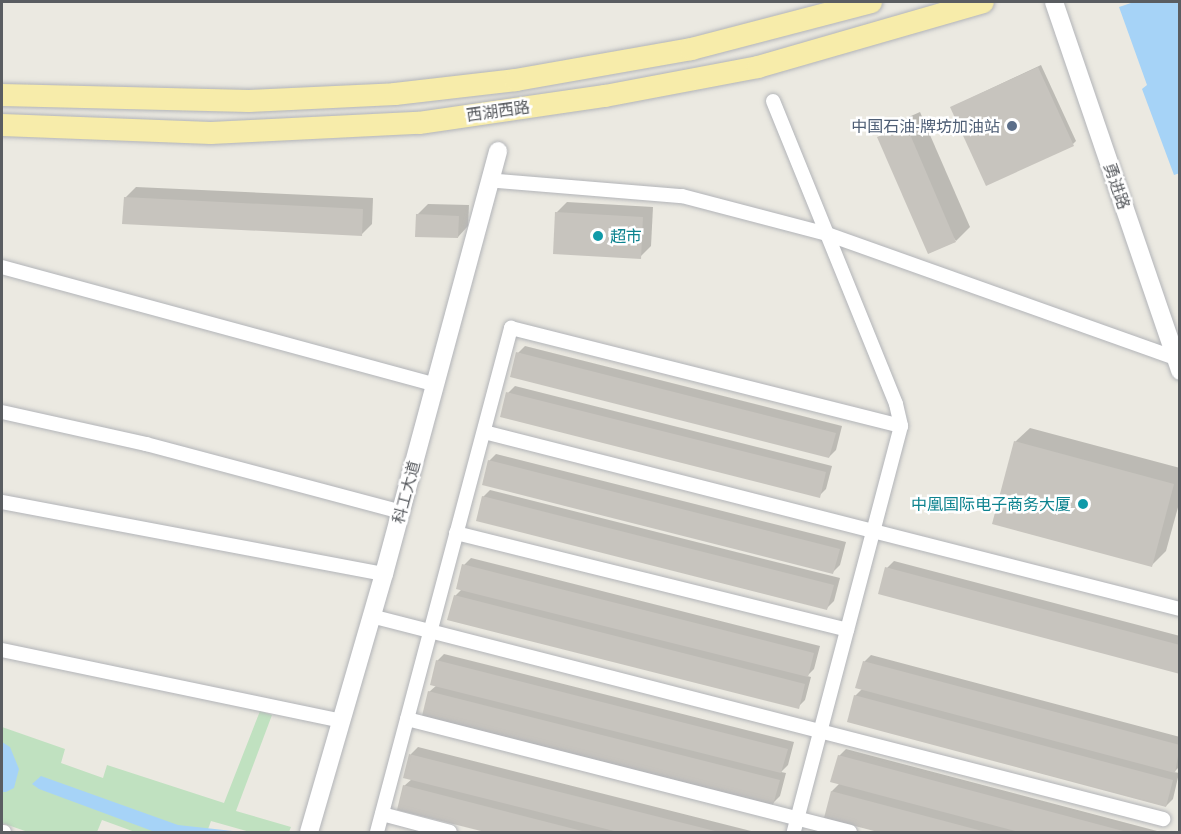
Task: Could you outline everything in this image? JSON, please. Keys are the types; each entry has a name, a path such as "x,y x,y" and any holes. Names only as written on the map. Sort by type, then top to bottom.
{"main road":[{"name":"西湖西路","path":"2,95 249,101 395,94 516,80 691,49 871,2"},
{"name":"西湖西路","path":"2,125 211,133 419,123 605,96 758,67 983,2"}],"street":[{"name":"勇进路","path":"1054,2 1177,364"},
{"path":"773,101 896,404 901,426 796,826"},
{"name":"科工大道","path":"309,832 384,574 498,151"},
{"path":"498,181 682,196 827,234 1177,364"},
{"path":"2,267 435,385"},
{"path":"377,832 511,328 901,426"},
{"path":"2,412 146,444 401,512"},
{"path":"484,432 1179,609"},
{"path":"2,502 384,574"},
{"path":"456,533 847,630"},
{"path":"371,616 820,729 1163,819"},
{"path":"2,650 341,721"},
{"path":"407,719 796,826 850,832"},
{"path":"381,814 450,832"}],"green space":[{"path":"260,711 272,715 236,811 291,827 289,832 250,832 211,821 207,832 135,832 102,820 97,832 28,832 2,823 2,727 65,749 61,763 103,778 107,765 224,803"}],"water":[{"path":"1134,2 1179,2 1180,173 1174,175 1142,89 1147,85 1119,7"},
{"path":"2,742 10,747 19,769 14,788 6,792 2,792"},
{"path":"41,776 178,825 242,832 155,832 39,789 32,784"}],"building":[{"name":"中国石油-牌坊加油站","path":"1038,67 1074,146 986,186 950,107"},
{"path":"906,125 956,242 928,254 877,137"},
{"path":"124,197 363,209 362,236 122,224"},
{"name":"超市","path":"555,212 643,217 641,259 553,254"},
{"path":"416,214 459,216 458,238 415,237"},
{"path":"516,352 836,433 829,458 510,377"},
{"path":"506,392 826,472 820,498 500,417"},
{"name":"中凰国际电子商务大厦","path":"1014,441 1174,484 1152,567 992,524"},
{"path":"488,460 840,549 833,574 482,485"},
{"path":"482,496 834,585 827,610 476,521"},
{"path":"462,564 814,653 808,677 456,589"},
{"path":"885,567 1180,645 1180,674 878,594"},
{"path":"454,595 805,684 799,709 447,620"},
{"path":"436,660 788,749 781,773 430,685"},
{"path":"863,661 1180,745 1175,773 855,688"},
{"path":"428,691 780,780 773,805 422,716"},
{"path":"854,695 1173,780 1166,807 847,722"},
{"path":"409,754 719,832 618,832 403,778"},
{"path":"838,755 1127,832 1019,832 830,782"},
{"path":"403,785 586,832 485,832 397,810"},
{"path":"831,791 986,832 878,832 824,818"}],"place":[{"name":"中国石油-牌坊加油站","path":"1012,126"},
{"name":"超市","path":"598,236"},
{"name":"中凰国际电子商务大厦","path":"1083,504"}]}
